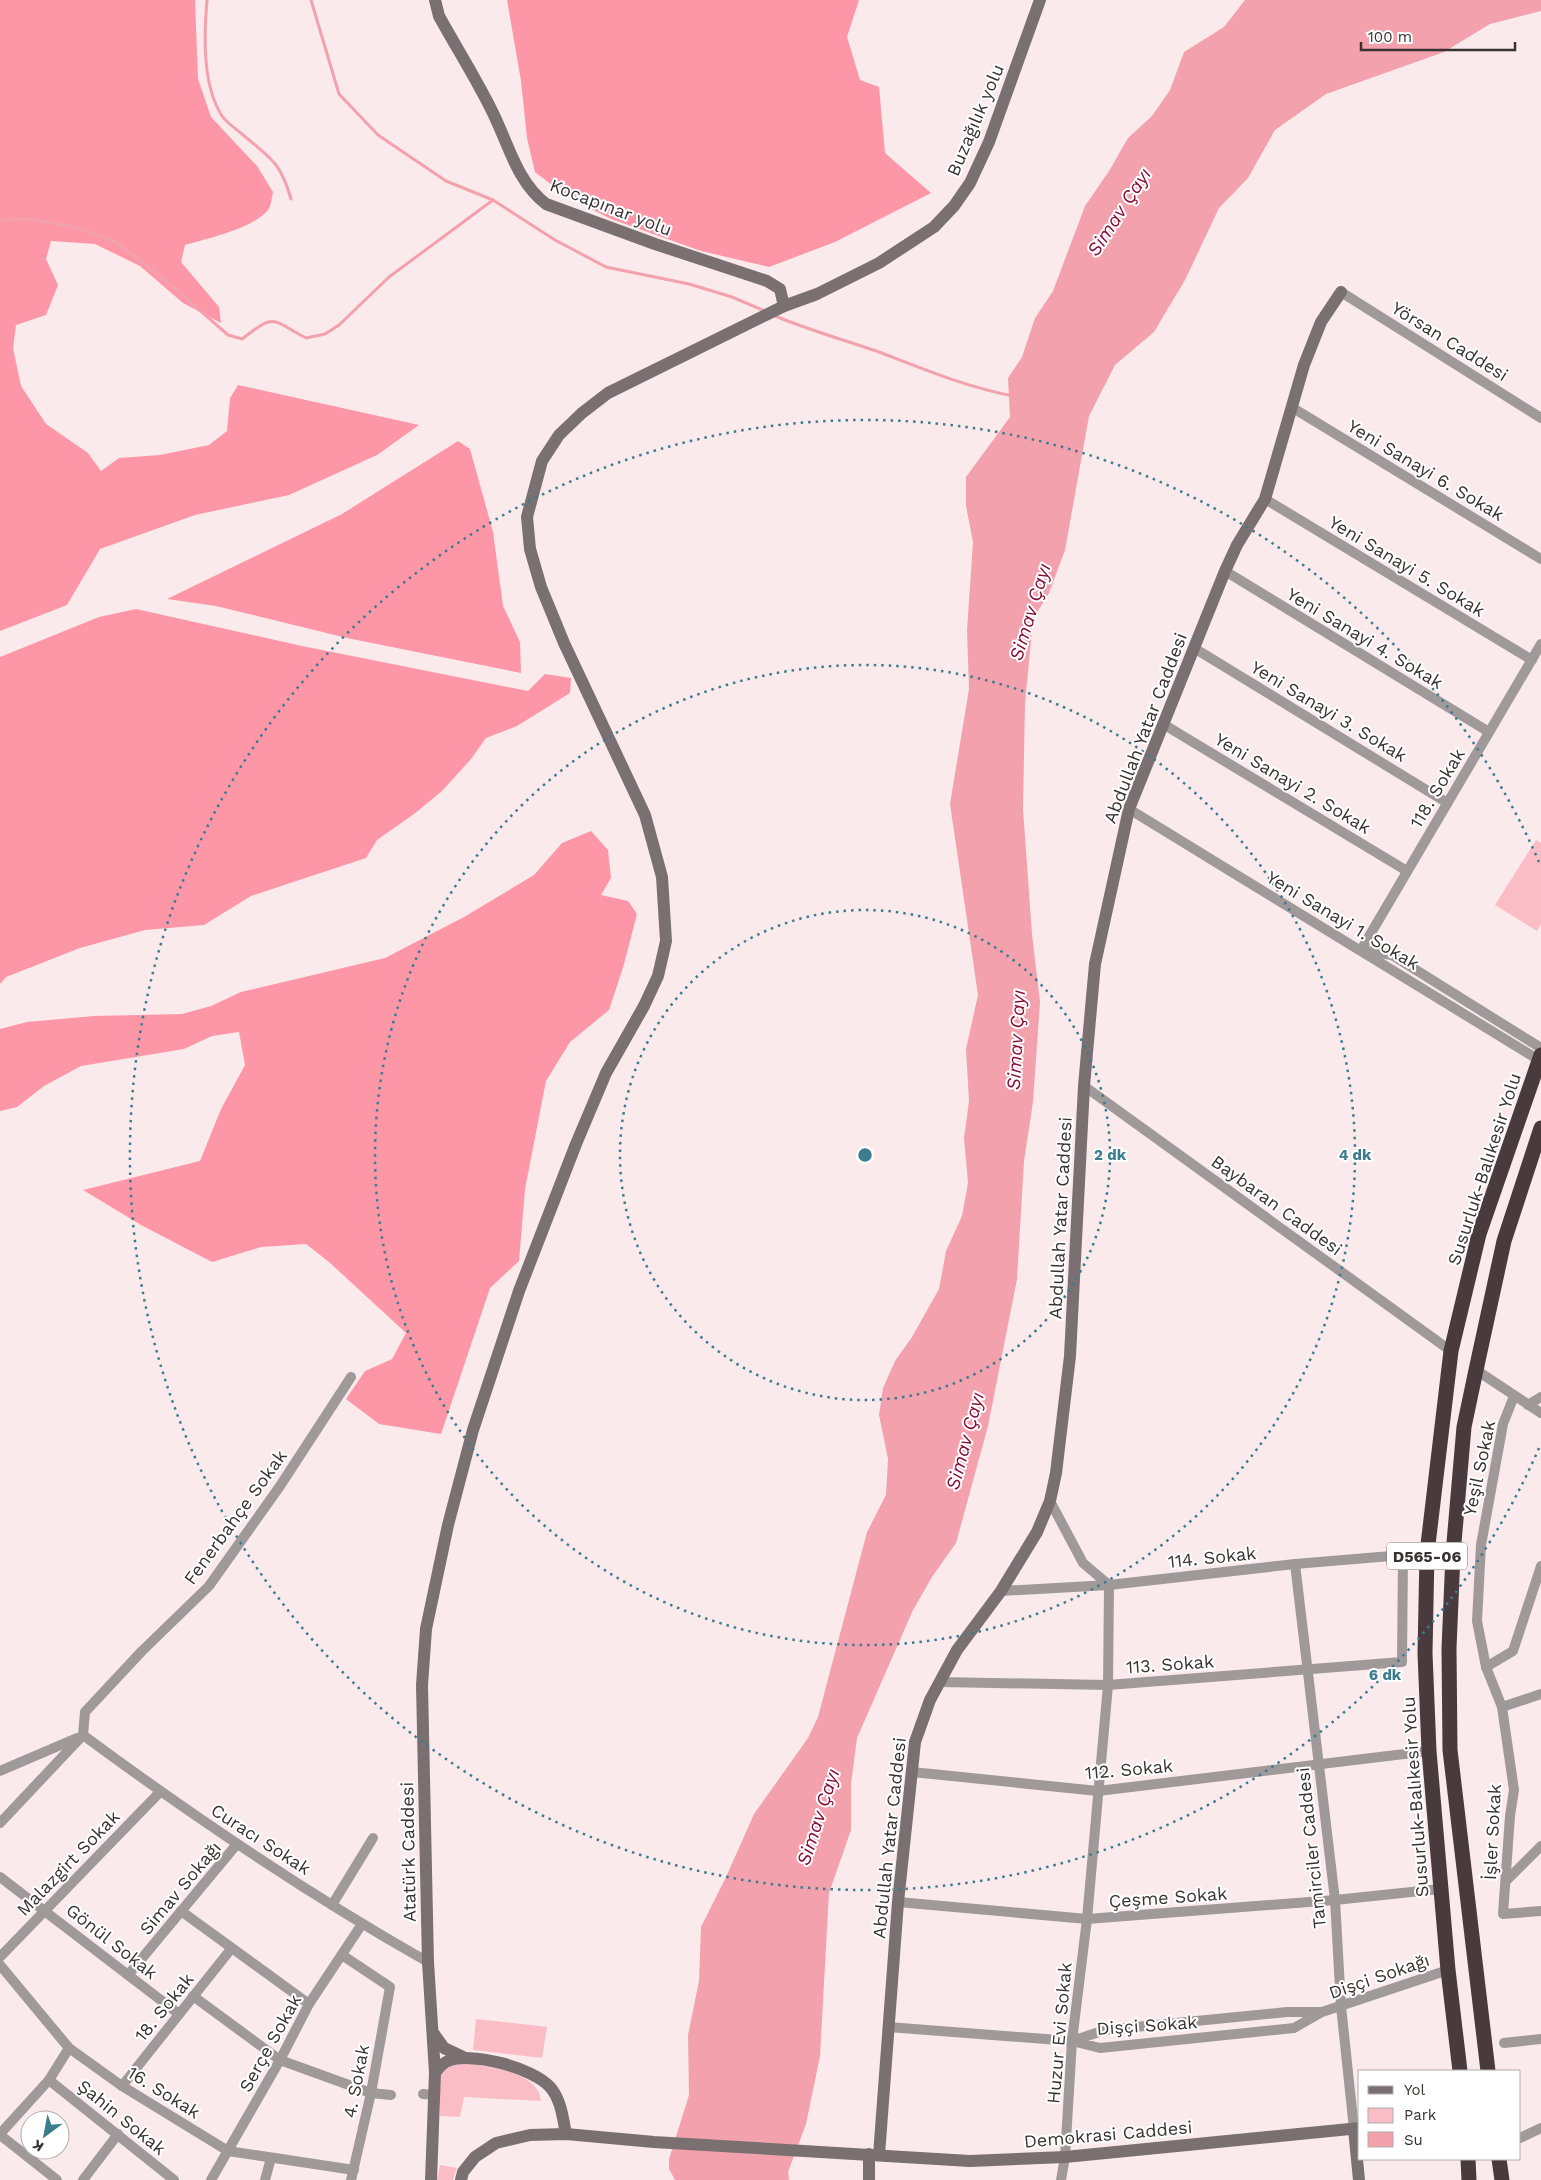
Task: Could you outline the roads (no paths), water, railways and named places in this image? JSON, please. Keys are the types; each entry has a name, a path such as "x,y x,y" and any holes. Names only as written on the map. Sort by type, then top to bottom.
{"highway":[{"name":"Susurluk-Balıkesir Yolu","path":"1460,2070 1440,1889 1429,1751 1424,1653 1427,1553 1451,1350 1480,1234 1540,1054"},
{"name":"D565-06","path":"1488,2070 1450,1750 1450,1648 1453,1554 1464,1427 1504,1241 1541,1128"},
{"path":"1468,2160 1469,2180"},
{"path":"1499,2160 1502,2180"}],"street":[{"name":"Kocapınar yolu","path":"435,0 439,16 492,110 523,178 532,193 546,204 655,244 767,281 780,289 784,306"},
{"name":"Buzağılık yolu","path":"740,327 784,306 817,294 878,263 934,227 954,206 970,183 988,142 1040,0"},
{"name":"Abdullah Yatar Caddesi","path":"869,2180 869,2154 888,2027 898,1902 915,1742 930,1700 957,1650 1001,1591 1036,1532 1050,1502 1056,1473 1070,1356 1084,1086 1096,964 1129,809 1225,571 1237,545 1265,499 1304,365 1321,322 1342,292"},
{"name":"Yörsan Caddesi","path":"1342,292 1541,418"},
{"name":"Atatürk Caddesi","path":"431,2180 429,2094 435,2072 428,1962 422,1685 426,1629 448,1525 473,1430 520,1290 576,1144 606,1073 644,1006 658,976 666,941 662,877 645,815 564,643 541,587 530,549 527,517 542,461 559,435 582,413 608,393 740,327"},
{"name":"Yeni Sanayi 6. Sokak","path":"1293,408 1541,559"},
{"name":"Yeni Sanayi 5. Sokak","path":"1265,499 1532,660"},
{"name":"Yeni Sanayi 4. Sokak","path":"1225,571 1489,732"},
{"name":"118. Sokak","path":"1361,950 1446,802 1541,644"},
{"name":"Yeni Sanayi 3. Sokak","path":"1194,648 1446,802"},
{"name":"Yeni Sanayi 2. Sokak","path":"1163,724 1407,871"},
{"name":"Yeni Sanayi 1. Sokak","path":"1129,809 1361,950 1540,1054"},
{"name":"Baybaran Caddesi","path":"1084,1086 1451,1350"},
{"path":"1476,1370 1541,1413"},
{"name":"Fenerbahçe Sokak","path":"83,1735 85,1712 142,1651 209,1586 280,1486 351,1377"},
{"name":"Yeşil Sokak","path":"1486,1667 1477,1621 1480,1545 1503,1424 1514,1396"},
{"path":"1528,1405 1541,1396"},
{"path":"1050,1502 1082,1563 1109,1586"},
{"name":"114. Sokak","path":"1001,1591 1109,1586 1295,1564 1427,1553"},
{"name":"113. Sokak","path":"940,1682 1108,1685 1307,1671 1402,1662 1403,1556"},
{"name":"Tamirciler Caddesi","path":"1295,1564 1335,1900 1341,2006 1357,2129"},
{"path":"1486,1667 1513,1651 1541,1566"},
{"name":"Huzur Evi Sokak","path":"1061,2180 1065,2157 1072,2041 1087,1919 1108,1685 1109,1586"},
{"name":"İşler Sokak","path":"1486,1667 1502,1707 1514,1790 1510,1816 1503,1914 1541,1911"},
{"path":"1502,1707 1541,1694"},
{"path":"0,1771 83,1735"},
{"path":"0,1823 83,1735"},
{"name":"Curacı Sokak","path":"83,1735 160,1792 237,1844 362,1924 428,1962"},
{"name":"112. Sokak","path":"912,1772 1098,1791 1429,1751"},
{"name":"Malazgirt Sokak","path":"0,1957 160,1792"},
{"path":"332,1905 373,1838"},
{"name":"Simav Sokağı","path":"128,1975 237,1844"},
{"path":"1506,1881 1541,1846"},
{"name":"Gönül Sokak","path":"0,1877 179,2014"},
{"name":"Çeşme Sokak","path":"898,1902 1087,1919 1335,1900 1440,1889"},
{"path":"181,1911 309,2004"},
{"name":"Serçe Sokak","path":"211,2180 280,2060 309,2004 362,1924"},
{"name":"18. Sokak","path":"122,2086 231,1949"},
{"name":"4. Sokak","path":"342,1955 390,1987 371,2093 353,2175"},
{"name":"16. Sokak","path":"0,1964 69,2048 122,2086 228,2151 353,2175"},
{"name":"Dişçi Sokağı","path":"1322,2012 1448,1970"},
{"path":"193,1996 280,2060 371,2093 391,2095"},
{"name":"Dişçi Sokak","path":"1072,2041 1105,2030 1287,2012 1322,2012"},
{"name":"Dişçi Sokak","path":"1072,2041 1100,2048 1294,2028 1322,2012"},
{"path":"888,2027 1072,2041"},
{"path":"434,2034 444,2048 463,2058 514,2065 537,2076 551,2088 559,2104 566,2134"},
{"path":"1504,2043 1541,2039"},
{"path":"57,2180 0,2135 49,2080 69,2048"},
{"path":"435,2072 446,2062 463,2058"},
{"name":"Şahin Sokak","path":"49,2080 174,2180"},
{"path":"1521,2138 1541,2128"},
{"path":"1357,2129 1358,2154"},
{"name":"Demokrasi Caddesi","path":"461,2180 463,2172 475,2157 496,2143 530,2135 566,2134 654,2142 970,2161 1065,2157 1357,2129"},
{"path":"83,2180 118,2134"},
{"path":"265,2180 271,2158"},
{"path":"1358,2160 1359,2180"}],"water":[{"name":"Simav Çayı","path":"1245,0 1541,0 1541,11 1490,24 1444,52 1326,94 1275,130 1248,178 1219,208 1185,280 1154,332 1115,365 1089,416 1065,550 1049,593 1033,619 1025,704 1023,809 1032,934 1040,1002 1033,1102 1024,1161 1017,1279 988,1426 956,1543 932,1577 913,1610 857,1738 851,1784 851,1830 829,1893 820,2056 806,2124 788,2172 789,2180 675,2180 669,2169 669,2159 689,2095 688,2035 699,1981 701,1927 754,1814 808,1738 818,1717 867,1532 886,1495 888,1459 879,1415 883,1388 895,1361 912,1337 939,1289 946,1251 962,1216 968,1183 964,1138 969,1101 966,1049 978,995 950,804 969,689 967,630 973,542 966,506 966,477 1010,417 1008,378 1022,357 1035,318 1053,291 1085,206 1109,171 1128,138 1152,116 1170,90 1184,52 1224,27"}],"waterway":[{"path":"207,0 205,29 206,60 215,104 226,121 260,149 278,168 283,176 291,199"},
{"path":"311,0 339,94 378,135 446,181 493,200 555,240 606,267 689,284 732,297 765,311"},
{"path":"0,220 30,219 75,227 114,241 164,279 228,335 242,339 261,325 274,322 306,338 325,334 339,325 389,277 493,200"},
{"path":"775,316 962,383 1013,396"}]}
